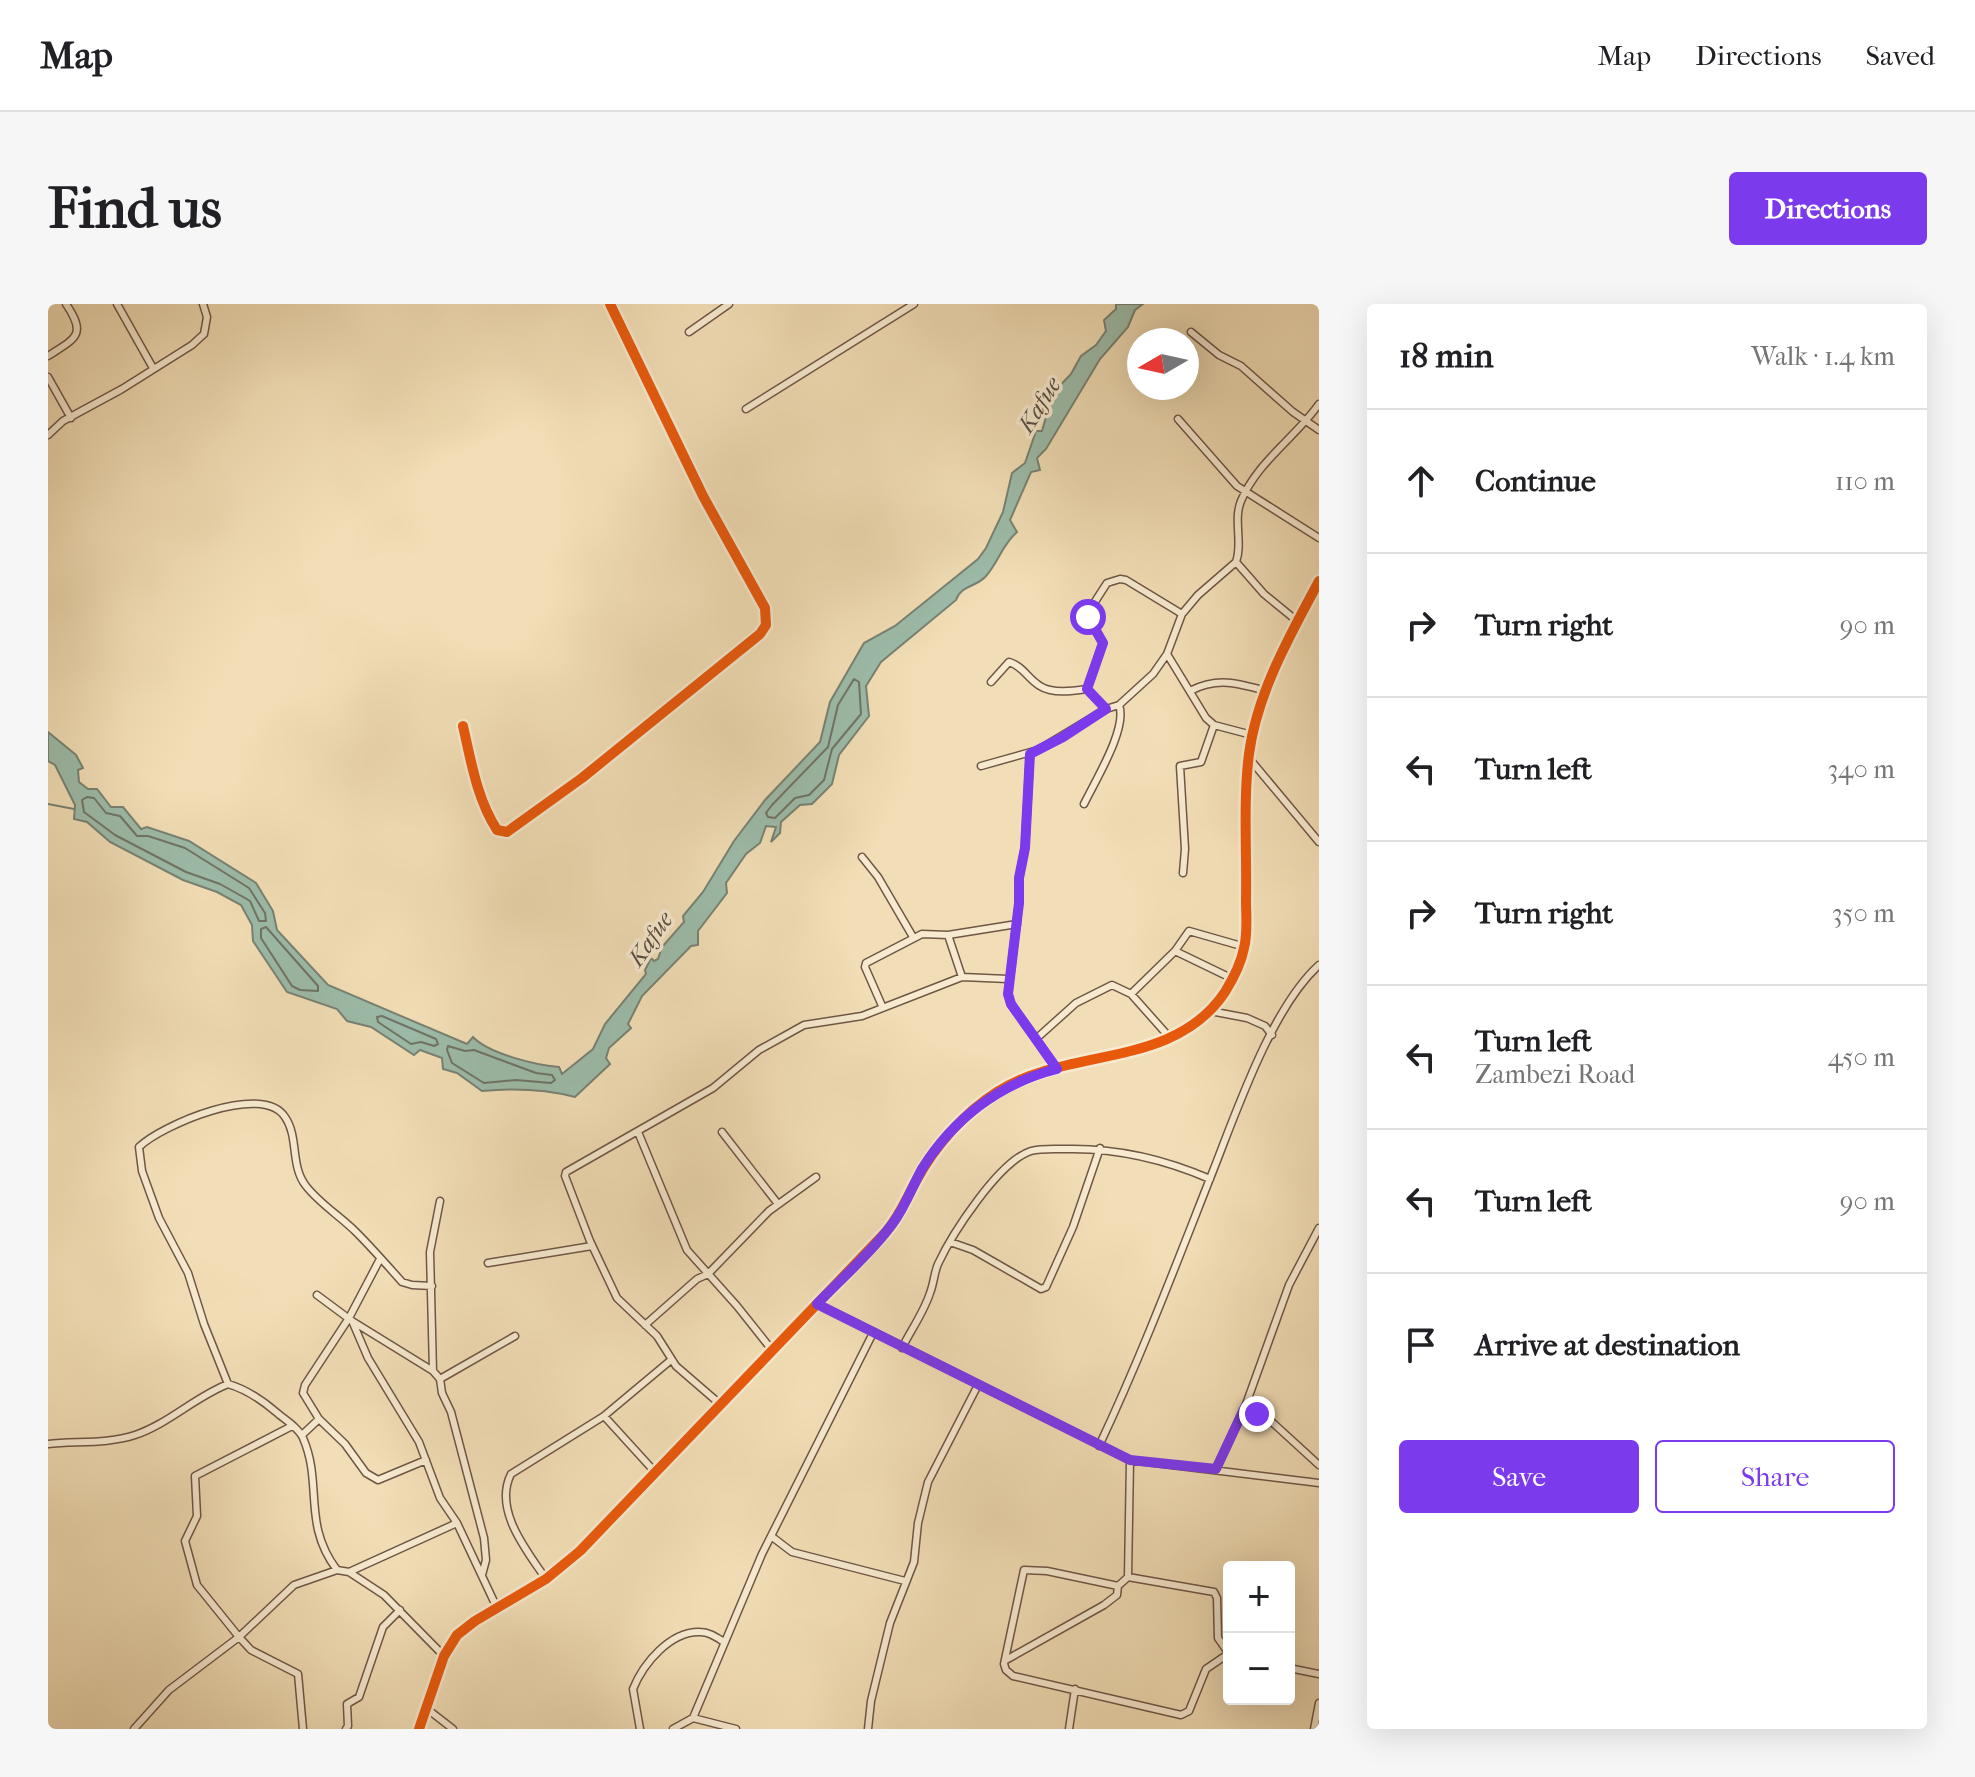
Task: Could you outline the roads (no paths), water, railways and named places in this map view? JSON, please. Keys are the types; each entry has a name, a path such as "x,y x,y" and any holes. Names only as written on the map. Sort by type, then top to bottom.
{"street":[{"path":"48,356 72,340 78,331 78,321 66,304"},
{"path":"117,304 153,368"},
{"path":"48,435 192,345 204,334 207,317 203,304"},
{"path":"463,726 474,777 490,820 497,830 507,832 582,778 760,634 766,625 765,608 703,496 610,304"},
{"path":"689,332 729,304"},
{"path":"746,409 914,304"},
{"path":"1199,339 1219,355 1241,366 1319,430"},
{"path":"48,377 71,418"},
{"path":"981,766 1030,754 1063,737 1106,709 1119,705 1153,674 1167,654 1182,614 1198,595 1236,562 1239,509 1245,494 1263,468 1319,404"},
{"path":"1178,419 1245,494 1319,538"},
{"path":"1236,562 1264,594 1297,621"},
{"path":"1087,689 1103,643 1087,614 1107,583 1126,580 1182,614"},
{"path":"419,1729 449,1645 464,1629 546,1579 580,1551 891,1226 927,1162 960,1123 1009,1085 1171,1039 1210,1011 1233,979 1245,947 1248,757 1252,735 1266,691 1297,621 1319,581"},
{"path":"1167,654 1201,712 1214,725 1252,735"},
{"path":"991,682 1003,665 1009,662 1018,666 1042,688 1087,689"},
{"path":"1190,691 1204,684 1233,682 1266,691"},
{"path":"1087,689 1106,709"},
{"path":"1084,804 1119,728 1122,714 1119,705"},
{"path":"1183,873 1185,849 1180,766 1201,762 1214,725"},
{"path":"1030,754 1026,836 1008,979 1009,999 1057,1069"},
{"path":"1248,757 1319,842"},
{"path":"862,857 878,877 913,937"},
{"path":"883,1008 865,965 913,937 1017,924"},
{"path":"1131,994 1175,951 1190,931 1245,947"},
{"path":"948,935 962,977"},
{"path":"1175,951 1233,979"},
{"path":"1099,1446 1146,1342 1230,1124 1272,1035 1301,983 1319,965"},
{"path":"720,1404 671,1360 663,1343 612,1291 565,1174 713,1088 749,1057 807,1024 855,1018 962,977 1008,979"},
{"path":"1037,1038 1076,1003 1115,985 1131,994 1171,1039"},
{"path":"1210,1011 1247,1018 1265,1026 1272,1035"},
{"path":"337,1570 317,1535 302,1435 265,1402 228,1384 188,1273 159,1218 146,1183 138,1157 142,1144 170,1128 230,1105 244,1102 271,1107 287,1119 301,1180 311,1193 355,1231 405,1284 432,1286"},
{"path":"638,1132 684,1244 772,1350"},
{"path":"722,1132 778,1204"},
{"path":"902,1348 930,1294 937,1268 950,1242 983,1193 1028,1152 1100,1148 1130,1153 1210,1179"},
{"path":"950,1242 973,1250 1041,1289 1046,1287 1073,1227 1100,1148"},
{"path":"645,1325 697,1279 708,1274 742,1236 778,1204 816,1177"},
{"path":"433,1371 430,1252 440,1201"},
{"path":"1216,1469 1245,1407 1289,1285 1319,1228"},
{"path":"488,1263 592,1246"},
{"path":"380,1259 350,1320 304,1388 305,1398 319,1419 374,1479 426,1460"},
{"path":"317,1295 350,1320 433,1371 440,1379 484,1538 486,1560 482,1575"},
{"path":"817,1304 1130,1460 1319,1483"},
{"path":"350,1320 368,1358 412,1430 440,1498 457,1523 497,1608"},
{"path":"673,1729 693,1718 771,1536 873,1333"},
{"path":"440,1379 515,1336"},
{"path":"546,1579 514,1527 508,1505 509,1478 524,1464 604,1416 671,1360"},
{"path":"48,1444 106,1441 138,1434 209,1391 228,1384"},
{"path":"868,1729 871,1701 890,1623 914,1562 918,1523 931,1473 978,1385"},
{"path":"1245,1407 1273,1423 1319,1465"},
{"path":"604,1416 655,1472"},
{"path":"302,1435 319,1419"},
{"path":"292,1426 195,1476 197,1516 185,1541 200,1589 239,1637 251,1650 298,1674 303,1729"},
{"path":"1005,1661 1117,1595 1118,1586 1128,1577 1130,1460"},
{"path":"349,1572 457,1523"},
{"path":"771,1536 792,1552 905,1581"},
{"path":"134,1729 169,1690 239,1637 284,1592 308,1579 337,1570 349,1572 377,1590 444,1656"},
{"path":"1118,1586 1047,1571 1024,1570 1005,1661 1006,1670 1013,1676 1186,1714 1206,1669 1223,1658"},
{"path":"1128,1577 1214,1592 1217,1598 1218,1638 1223,1645"},
{"path":"346,1729 347,1704 359,1697 383,1627 400,1610"},
{"path":"640,1729 633,1689 651,1659 687,1633 705,1632 724,1642"},
{"path":"1295,1669 1319,1674"},
{"path":"1069,1729 1075,1689"},
{"path":"1314,1729 1319,1703"},
{"path":"426,1708 453,1729"},
{"path":"693,1718 736,1729"}],"water":[{"path":"1116,304 1143,304 1135,310 1128,327 1100,359 1046,449 1037,458 1040,470 1031,472 1010,520 1017,532 982,580 962,591 956,600 881,662 866,686 869,716 839,755 832,784 812,804 800,805 781,822 780,833 771,842 776,827 766,826 760,843 746,854 726,883 727,893 698,931 698,945 691,946 642,996 628,1024 631,1028 609,1048 606,1058 610,1064 575,1097 529,1090 482,1091 457,1073 443,1069 442,1058 420,1050 414,1055 371,1027 347,1021 337,1009 287,992 253,941 252,925 241,905 217,892 183,880 110,842 87,822 74,819 75,805 55,765 48,761 48,732 76,755 83,768 78,770 79,782 88,789 97,789 111,807 123,807 141,829 147,827 189,841 256,883 273,911 277,930 328,985 467,1044 473,1037 501,1053 559,1067 562,1074 593,1049 605,1024 646,974 651,958 654,961 658,959 662,947 684,922 683,916 703,892 734,841 765,800 820,742 830,702 864,643 895,626 978,559 986,548 1003,512 1012,473 1025,463 1036,431 1042,431 1053,393 1071,374 1081,356 1096,345 1106,331 1104,320 1116,309"}],"waterway":[{"path":"48,804 74,809"}],"water label":[{"name":"Kafue","path":"1039,405"},
{"name":"Kafue","path":"650,939"}]}
